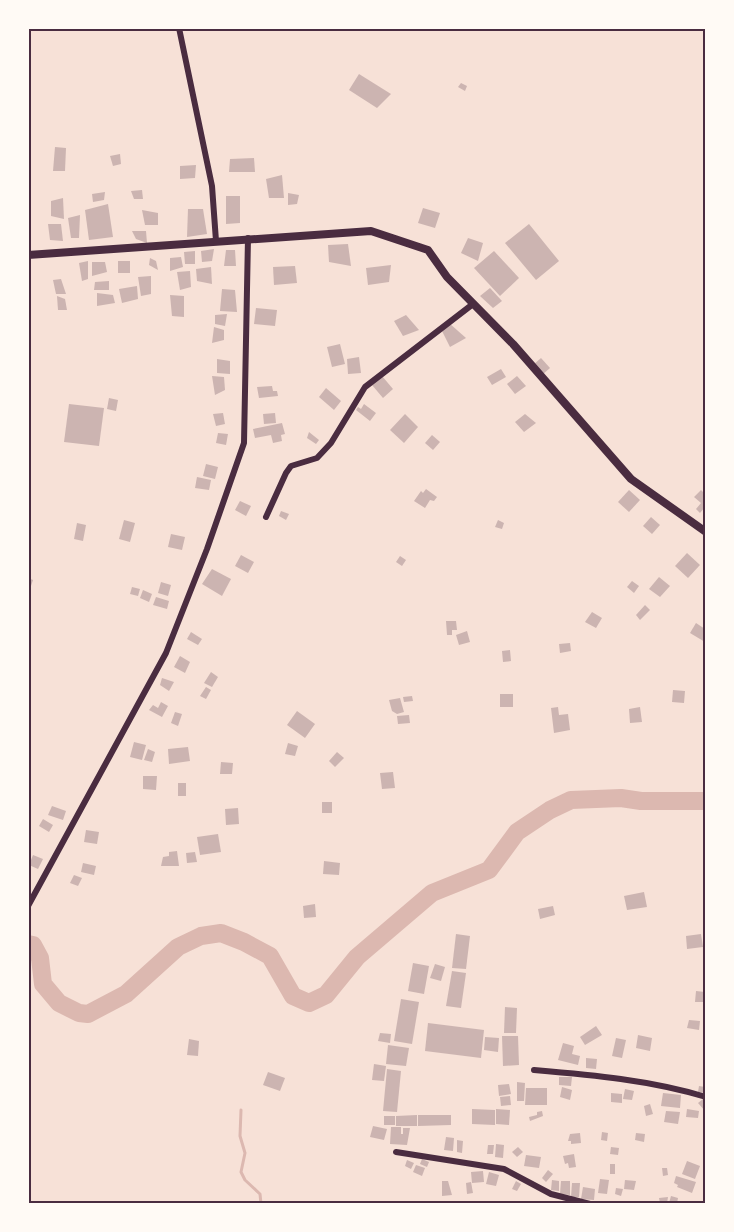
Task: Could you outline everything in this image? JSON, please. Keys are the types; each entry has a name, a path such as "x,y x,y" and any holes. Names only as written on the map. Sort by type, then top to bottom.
{"main road":[{"path":"28,255 371,231 428,250 447,277 513,344 631,479 705,532"}],"street":[{"path":"179,28 212,186 216,241"},
{"path":"28,906 166,653 207,549 244,443 248,238"},
{"path":"266,517 291,466 317,458 331,443 365,387 473,304"},
{"path":"534,1070 622,1079 705,1097"},
{"path":"396,1152 504,1169 552,1194 591,1203"}],"building":[{"path":"359,74 391,94 377,108 349,90"},
{"path":"461,83 467,86 465,91 458,87"},
{"path":"55,147 66,148 65,171 53,171"},
{"path":"120,154 121,164 113,166 110,156"},
{"path":"254,158 255,172 229,172 230,159"},
{"path":"196,165 195,178 180,179 180,166"},
{"path":"282,175 284,198 269,198 266,179"},
{"path":"142,190 143,199 134,199 131,191"},
{"path":"105,192 104,200 93,202 92,194"},
{"path":"288,193 299,195 297,204 288,205"},
{"path":"226,196 240,196 240,223 226,224"},
{"path":"63,198 64,219 51,216 51,201"},
{"path":"108,204 113,237 89,240 85,210"},
{"path":"423,208 440,213 435,228 418,223"},
{"path":"188,209 203,209 207,234 187,237"},
{"path":"142,210 158,213 158,225 145,225"},
{"path":"80,215 79,238 71,238 68,218"},
{"path":"48,224 61,224 63,241 50,240"},
{"path":"529,224 559,261 536,280 505,243"},
{"path":"132,231 146,231 147,243 136,239"},
{"path":"468,238 483,243 478,261 461,253"},
{"path":"348,244 351,266 329,262 328,245"},
{"path":"214,249 212,261 202,262 201,251"},
{"path":"226,250 235,250 236,266 224,266"},
{"path":"195,251 195,264 185,264 184,252"},
{"path":"494,251 519,278 500,296 474,268"},
{"path":"181,257 183,267 170,271 170,258"},
{"path":"150,258 156,261 158,270 149,265"},
{"path":"88,261 88,279 82,281 79,263"},
{"path":"118,261 130,261 130,273 118,273"},
{"path":"92,262 105,262 107,272 92,276"},
{"path":"391,265 389,282 368,285 366,268"},
{"path":"295,266 297,283 274,285 273,267"},
{"path":"211,267 212,284 197,281 196,269"},
{"path":"190,271 191,287 180,290 177,272"},
{"path":"151,276 151,294 141,296 138,277"},
{"path":"61,279 66,294 56,294 53,280"},
{"path":"109,281 109,290 94,290 95,282"},
{"path":"137,286 138,299 122,303 119,289"},
{"path":"490,288 502,301 493,308 480,296"},
{"path":"222,289 235,290 237,312 220,311"},
{"path":"97,293 113,295 115,303 97,306"},
{"path":"170,295 184,296 184,317 172,316"},
{"path":"57,296 65,299 67,310 58,310"},
{"path":"256,308 277,310 275,326 254,324"},
{"path":"227,314 225,326 215,324 215,315"},
{"path":"406,315 419,330 403,336 394,321"},
{"path":"449,323 466,338 450,347 442,331"},
{"path":"214,327 224,330 224,340 212,343"},
{"path":"340,344 345,364 332,367 327,347"},
{"path":"359,357 361,373 348,374 347,359"},
{"path":"541,358 550,368 542,375 533,365"},
{"path":"217,359 230,361 230,374 217,373"},
{"path":"501,369 506,377 492,385 487,377"},
{"path":"212,376 224,377 225,390 215,395"},
{"path":"382,376 393,389 383,398 372,385"},
{"path":"517,376 526,386 515,394 507,384"},
{"path":"272,386 278,396 259,398 257,387"},
{"path":"326,388 341,401 334,410 319,397"},
{"path":"109,398 118,400 116,411 107,409"},
{"path":"69,404 104,408 99,446 64,442"},
{"path":"364,404 376,413 370,421 356,410 358,407 361,409"},
{"path":"223,413 225,424 216,426 213,414"},
{"path":"275,413 276,423 264,424 263,414"},
{"path":"405,414 418,427 404,443 390,430"},
{"path":"525,414 536,423 524,432 515,422"},
{"path":"282,423 285,434 281,435 282,441 273,443 271,435 255,438 253,429"},
{"path":"309,432 319,440 316,444 307,438"},
{"path":"218,433 228,434 226,445 216,443"},
{"path":"432,435 440,442 433,450 425,443"},
{"path":"206,464 218,467 215,479 203,476"},
{"path":"197,477 211,480 209,490 195,488"},
{"path":"426,489 437,497 434,501 430,500 425,508 414,501 421,491 423,493"},
{"path":"629,490 640,500 629,512 618,502"},
{"path":"701,490 705,494 705,507 700,513 696,509 701,503 694,497"},
{"path":"240,501 251,506 246,516 235,510"},
{"path":"281,511 289,514 286,520 279,516"},
{"path":"651,517 660,525 652,534 643,526"},
{"path":"124,520 135,523 130,542 119,539"},
{"path":"498,520 504,523 502,529 495,527"},
{"path":"77,523 86,525 83,541 74,539"},
{"path":"171,534 185,537 182,550 168,547"},
{"path":"687,553 700,565 688,578 675,566"},
{"path":"241,555 254,562 248,573 235,566"},
{"path":"400,556 406,560 402,566 396,562"},
{"path":"212,569 231,579 222,596 202,584"},
{"path":"659,577 670,586 660,597 649,589"},
{"path":"28,578 33,580 29,592 28,592"},
{"path":"632,581 639,586 634,593 627,587"},
{"path":"161,582 171,585 168,596 158,593"},
{"path":"132,587 140,589 138,596 130,594"},
{"path":"143,590 152,594 149,602 140,598"},
{"path":"156,597 169,601 167,609 153,605"},
{"path":"645,605 650,610 640,620 636,615"},
{"path":"592,612 602,618 596,628 585,622"},
{"path":"446,621 456,621 457,630 452,630 452,635 447,635"},
{"path":"696,623 705,629 705,642 690,633"},
{"path":"467,631 470,642 459,645 456,635"},
{"path":"191,632 202,639 198,645 187,639"},
{"path":"570,643 571,651 560,653 559,644"},
{"path":"510,650 511,661 503,662 502,651"},
{"path":"180,656 190,662 185,673 174,667"},
{"path":"211,672 218,677 212,687 204,683"},
{"path":"162,678 174,682 169,691 160,685"},
{"path":"206,687 211,690 206,699 200,696"},
{"path":"673,690 685,691 684,703 672,702"},
{"path":"500,694 513,694 513,707 500,707"},
{"path":"412,696 413,701 404,702 403,697"},
{"path":"400,698 404,712 397,714 392,711 389,700"},
{"path":"161,702 168,706 162,717 149,710 153,705 158,708"},
{"path":"558,707 559,715 568,714 570,730 554,733 551,708"},
{"path":"640,707 642,722 630,723 629,709"},
{"path":"297,711 315,724 305,738 287,725"},
{"path":"175,712 182,714 178,726 171,723"},
{"path":"409,715 410,723 398,724 397,716"},
{"path":"134,742 146,745 142,760 130,757"},
{"path":"288,743 298,746 295,756 285,754"},
{"path":"188,747 190,761 169,764 168,749"},
{"path":"148,749 155,752 152,762 144,760"},
{"path":"337,752 344,758 335,767 329,761"},
{"path":"221,762 233,763 232,774 220,774"},
{"path":"393,772 395,788 382,789 380,773"},
{"path":"143,776 157,776 156,790 143,789"},
{"path":"178,783 186,783 186,796 178,796"},
{"path":"322,802 332,802 332,813 322,813"},
{"path":"52,806 66,811 63,820 48,815"},
{"path":"238,808 239,824 226,825 225,809"},
{"path":"43,819 53,825 49,832 39,826"},
{"path":"86,830 99,832 97,844 84,842"},
{"path":"218,834 221,852 200,855 197,837"},
{"path":"177,851 179,866 161,866 163,857 169,856 169,852"},
{"path":"195,852 197,862 187,863 186,853"},
{"path":"33,855 43,859 38,869 29,865"},
{"path":"324,861 340,863 339,875 323,874"},
{"path":"83,863 96,866 94,875 81,872"},
{"path":"74,875 82,878 78,886 70,883"},
{"path":"644,892 647,907 627,910 624,896"},
{"path":"315,904 316,917 304,918 303,906"},
{"path":"553,906 555,915 540,919 538,909"},
{"path":"456,934 470,936 466,969 452,968"},
{"path":"701,934 703,947 687,949 686,936"},
{"path":"413,963 429,966 424,994 408,991"},
{"path":"435,964 445,967 441,981 430,978"},
{"path":"452,971 466,973 461,1008 446,1006"},
{"path":"696,991 705,992 705,1002 695,1002"},
{"path":"401,999 419,1002 412,1044 394,1041"},
{"path":"505,1007 517,1008 516,1033 504,1033"},
{"path":"689,1020 700,1021 699,1030 687,1028"},
{"path":"428,1023 484,1030 481,1058 425,1051"},
{"path":"596,1026 602,1035 585,1045 580,1037"},
{"path":"380,1033 391,1034 390,1043 378,1041"},
{"path":"638,1035 652,1038 650,1051 636,1048"},
{"path":"502,1036 518,1036 519,1065 503,1066"},
{"path":"485,1037 499,1038 498,1052 484,1050"},
{"path":"616,1038 626,1040 622,1058 612,1056"},
{"path":"189,1039 199,1041 198,1056 187,1055"},
{"path":"563,1043 574,1046 572,1054 580,1056 578,1065 558,1060"},
{"path":"388,1045 409,1048 406,1066 386,1064"},
{"path":"586,1058 597,1059 596,1069 586,1068"},
{"path":"374,1064 386,1066 384,1081 372,1080"},
{"path":"387,1069 401,1071 397,1112 383,1111"},
{"path":"268,1072 285,1078 280,1091 263,1085"},
{"path":"559,1077 572,1077 571,1086 559,1085"},
{"path":"517,1082 525,1083 524,1101 517,1101"},
{"path":"509,1084 511,1094 499,1096 498,1085"},
{"path":"699,1086 705,1087 705,1093 698,1092"},
{"path":"562,1087 572,1090 570,1100 560,1097"},
{"path":"526,1088 547,1088 547,1105 525,1105"},
{"path":"625,1089 634,1091 632,1100 623,1099"},
{"path":"611,1093 622,1094 622,1103 611,1102"},
{"path":"663,1093 681,1095 680,1108 661,1106"},
{"path":"510,1096 511,1105 501,1106 500,1097"},
{"path":"703,1099 705,1101 705,1111 698,1103"},
{"path":"650,1104 653,1114 646,1116 644,1106"},
{"path":"472,1109 495,1110 495,1125 472,1124"},
{"path":"496,1109 510,1110 509,1125 496,1124"},
{"path":"687,1109 699,1111 698,1118 686,1117"},
{"path":"542,1111 543,1116 530,1121 529,1117"},
{"path":"666,1111 680,1112 678,1124 664,1122"},
{"path":"417,1115 417,1126 396,1126 396,1116"},
{"path":"418,1115 451,1115 451,1125 418,1126"},
{"path":"384,1116 395,1116 395,1125 384,1125"},
{"path":"373,1126 387,1129 384,1140 370,1137"},
{"path":"391,1127 401,1127 401,1134 403,1134 403,1128 410,1128 407,1145 390,1144"},
{"path":"602,1132 608,1133 607,1141 601,1140"},
{"path":"580,1133 581,1143 571,1144 571,1141 568,1141 570,1134"},
{"path":"636,1133 645,1134 644,1142 635,1140"},
{"path":"446,1137 454,1138 453,1151 444,1150"},
{"path":"457,1140 463,1141 462,1153 457,1152"},
{"path":"496,1144 504,1145 503,1158 495,1157"},
{"path":"488,1145 494,1145 493,1154 487,1154"},
{"path":"518,1147 523,1152 517,1157 512,1152"},
{"path":"611,1147 619,1148 618,1155 610,1154"},
{"path":"574,1154 576,1167 569,1168 563,1156"},
{"path":"526,1155 541,1157 539,1168 524,1166"},
{"path":"422,1159 429,1162 427,1167 420,1164"},
{"path":"407,1160 414,1163 411,1169 405,1166"},
{"path":"687,1161 700,1166 695,1179 682,1174"},
{"path":"610,1164 615,1164 615,1174 610,1174"},
{"path":"416,1165 425,1168 422,1176 413,1172"},
{"path":"662,1168 667,1168 668,1175 663,1176"},
{"path":"548,1170 553,1174 546,1182 542,1178"},
{"path":"483,1171 484,1182 472,1183 471,1172"},
{"path":"489,1172 499,1175 496,1186 486,1184"},
{"path":"676,1176 696,1182 692,1193 677,1187 678,1185 674,1183"},
{"path":"600,1179 609,1180 607,1194 598,1193"},
{"path":"552,1180 559,1181 559,1191 551,1190"},
{"path":"625,1180 636,1181 634,1190 624,1189"},
{"path":"442,1181 448,1181 452,1195 442,1196"},
{"path":"516,1181 521,1184 517,1191 512,1189"},
{"path":"561,1181 570,1181 570,1195 560,1194"},
{"path":"471,1182 473,1193 467,1194 466,1183"},
{"path":"572,1183 580,1183 579,1197 571,1197"},
{"path":"583,1187 595,1189 594,1200 581,1199"},
{"path":"616,1188 623,1189 621,1196 615,1194"},
{"path":"671,1196 678,1198 677,1203 669,1203"},
{"path":"668,1197 667,1203 660,1203 659,1198"}],"waterway":[{"path":"28,944 33,945 40,958 43,984 59,1003 79,1013 88,1014 126,994 178,947 201,936 221,933 270,956 293,996 309,1003 326,995 357,957 432,893 489,870 517,832 550,810 571,800 621,798 641,801 706,801"},
{"path":"241,1110 240,1136 245,1153 241,1172 245,1180 260,1194 261,1204"}]}
